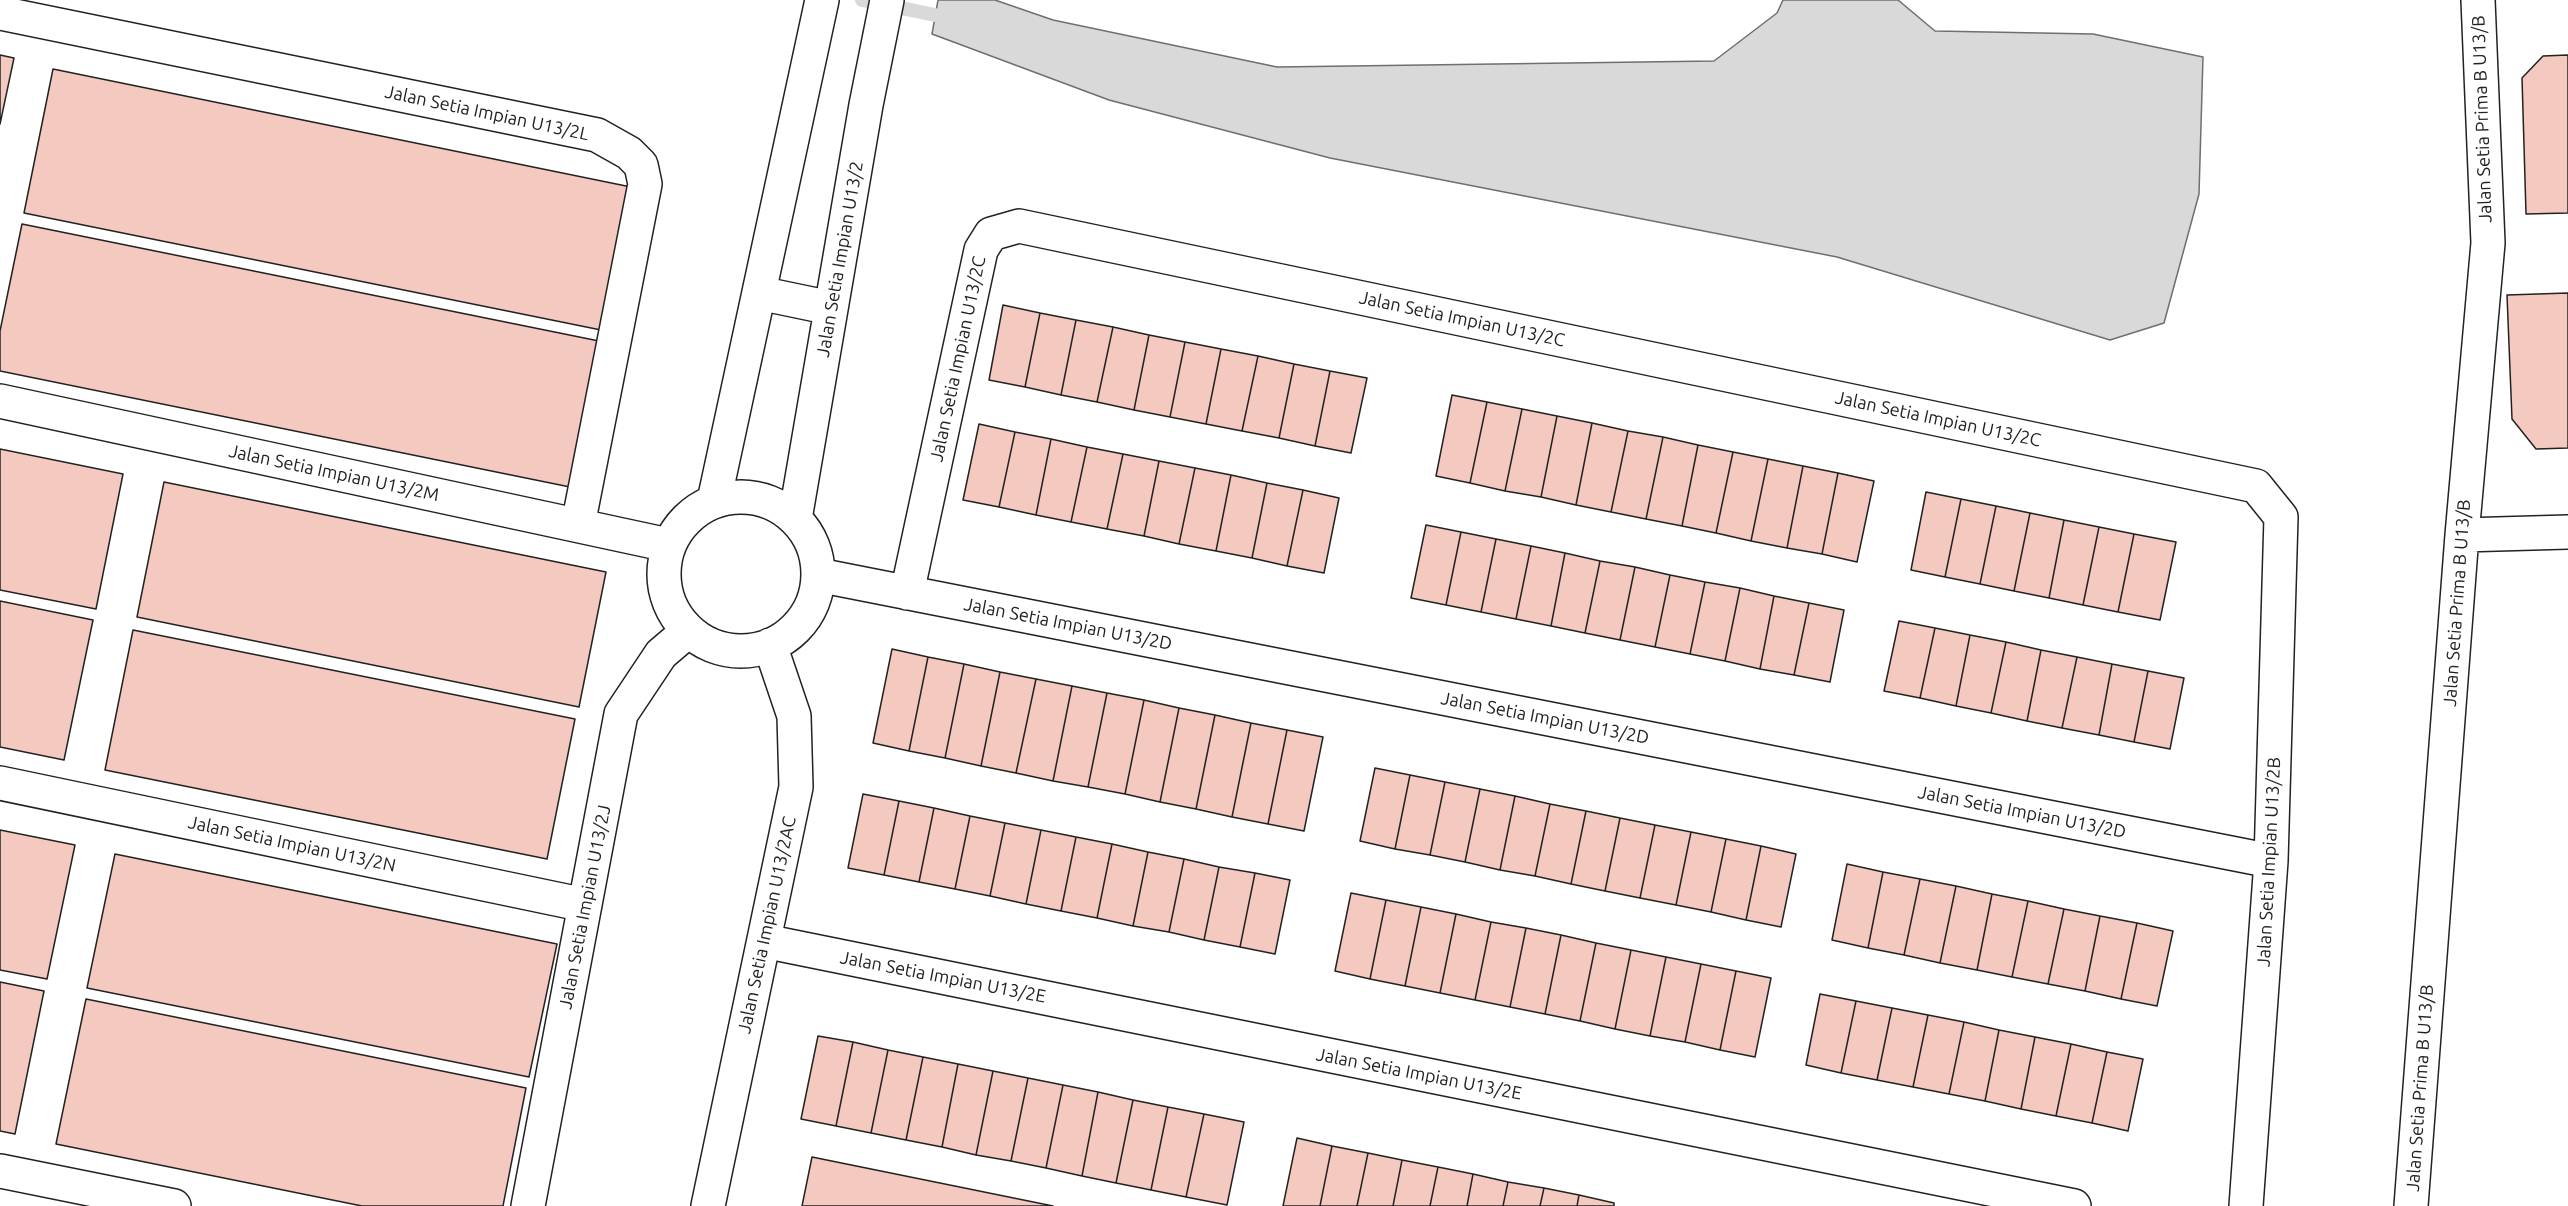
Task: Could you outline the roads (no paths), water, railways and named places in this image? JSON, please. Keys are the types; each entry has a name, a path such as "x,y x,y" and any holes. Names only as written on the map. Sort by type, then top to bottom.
{"street":[{"path":"714,501 822,0"},
{"name":"Jalan Setia Impian U13/2","path":"795,519 866,105 887,0"},
{"name":"Jalan Setia Prima B U13/B","path":"2411,1206 2462,536 2488,243 2478,0"},
{"name":"Jalan Setia Impian U13/2L","path":"0,13 597,135 628,153 641,165 645,184 578,525"},
{"name":"Jalan Setia Impian U13/2C","path":"907,593 981,250 991,234 1019,226 2256,486 2281,517"},
{"path":"759,293 831,308"},
{"name":"Jalan Setia Impian U13/2M","path":"0,401 668,545"},
{"path":"735,497 757,498 778,506 795,519 816,554 819,575 815,597 805,618 789,634 770,645 748,651 727,650 706,643 688,631 673,613 665,590 663,567 668,545 679,526 695,512 714,501 735,497"},
{"name":"Jalan Setia Impian U13/2B","path":"2246,1206 2271,861 2281,517"},
{"path":"2462,536 2568,532"},
{"name":"Jalan Setia Impian U13/2D","path":"819,575 2271,861"},
{"name":"Jalan Setia Impian U13/2J","path":"528,1206 621,714 660,654 688,631"},
{"name":"Jalan Setia Impian U13/2AC","path":"708,1206 796,787 794,716 770,645"},
{"name":"Jalan Setia Impian U13/2N","path":"0,783 585,905"},
{"name":"Jalan Setia Impian U13/2E","path":"764,941 2074,1206"},
{"path":"0,1171 174,1206"}],"waterway":[{"path":"862,0 935,15"}]}
